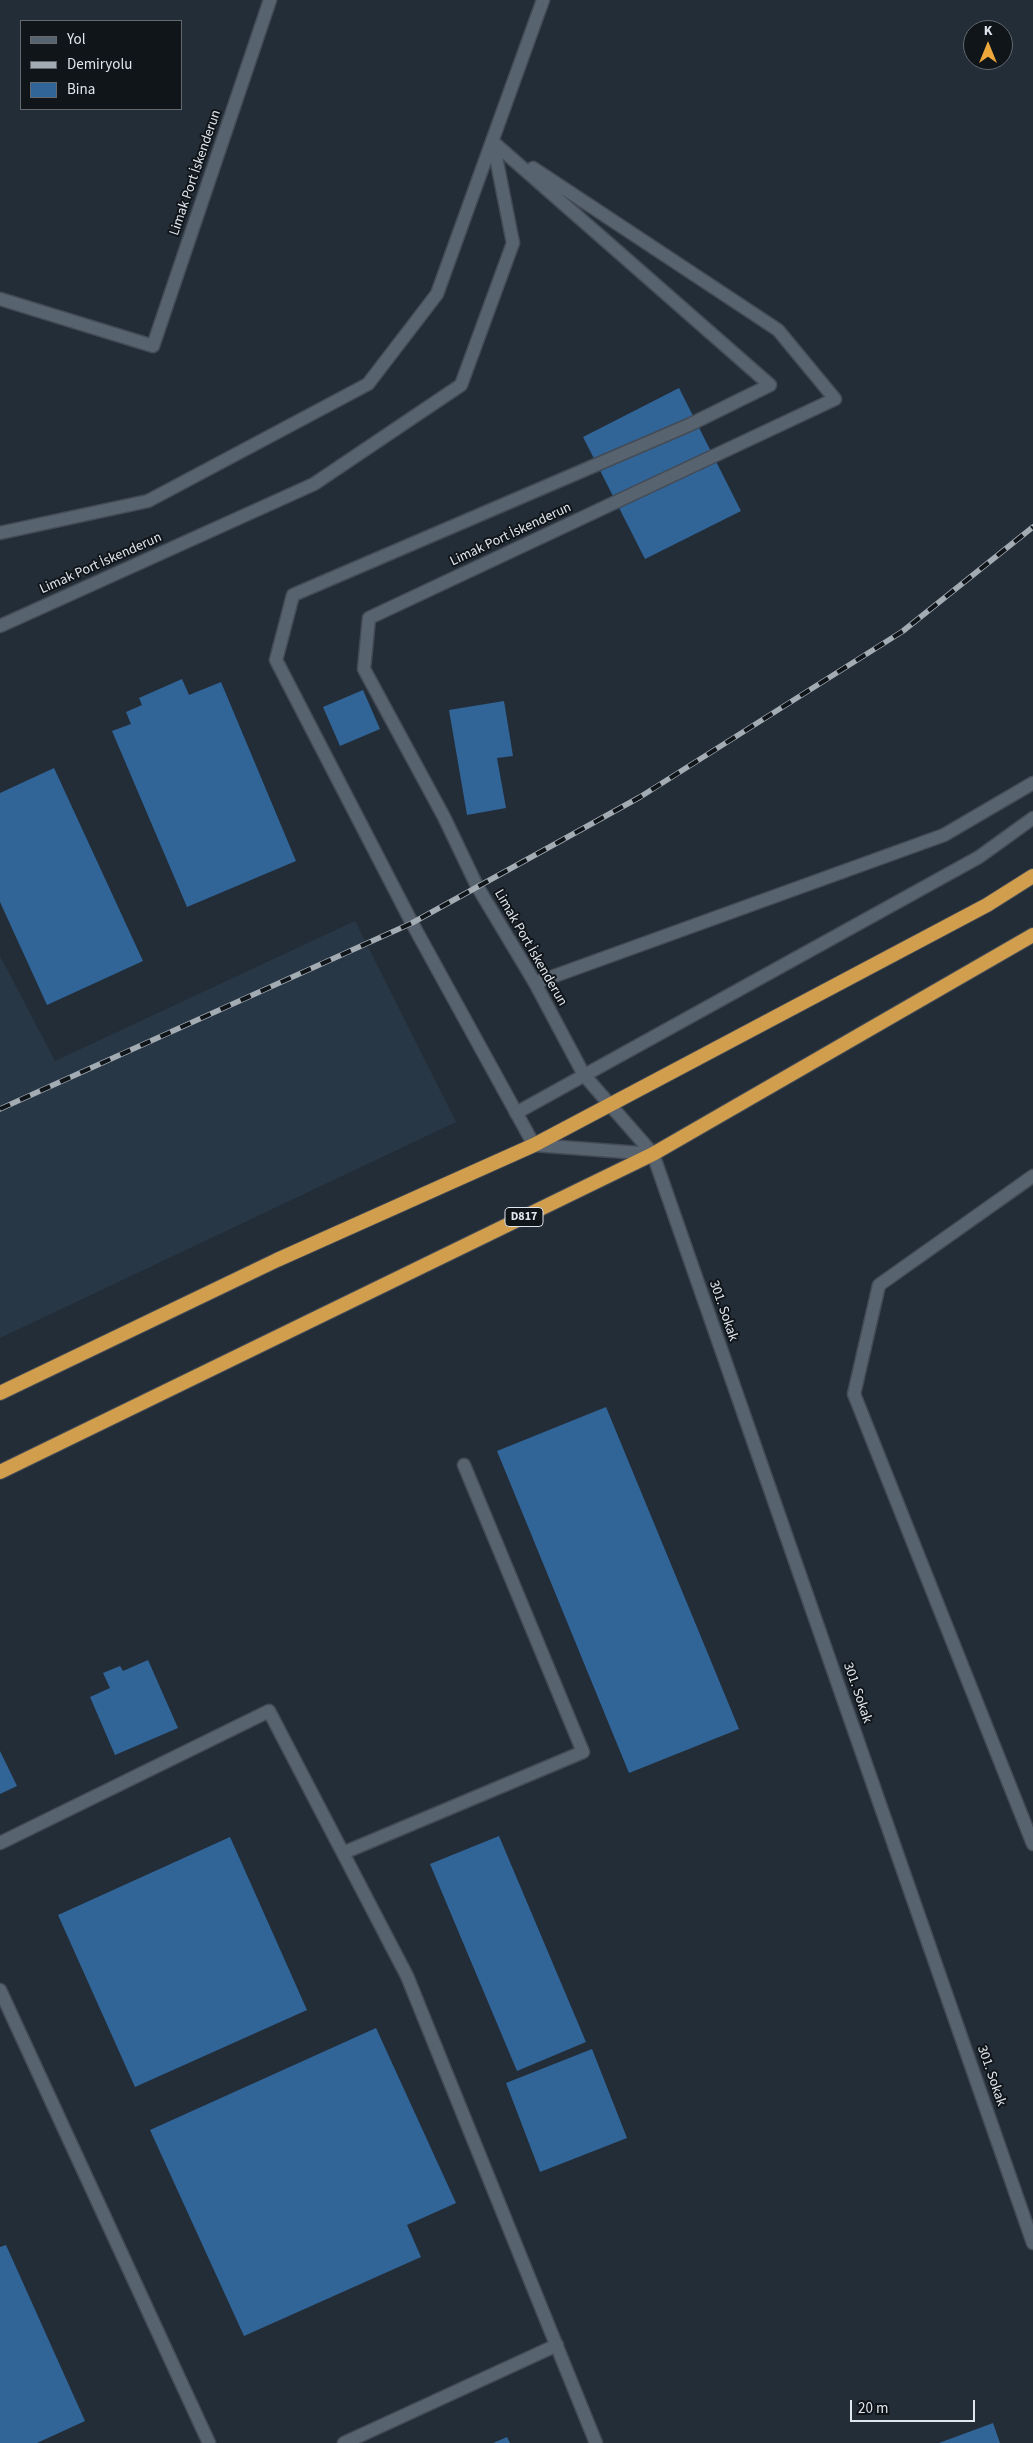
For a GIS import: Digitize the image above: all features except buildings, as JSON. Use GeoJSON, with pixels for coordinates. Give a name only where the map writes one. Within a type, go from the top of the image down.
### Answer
{"type":"FeatureCollection","features":[{"type":"Feature","properties":{"kind":"highway"},"geometry":{"type":"LineString","coordinates":[[0,1393],[277,1260],[534,1145],[979,910],[1033,876]]}},
{"type":"Feature","properties":{"kind":"highway","name":"D817"},"geometry":{"type":"LineString","coordinates":[[0,1472],[653,1154],[1033,935]]}},
{"type":"Feature","properties":{"kind":"street","name":"Limak Port İskenderun"},"geometry":{"type":"LineString","coordinates":[[0,299],[153,346],[270,0]]}},
{"type":"Feature","properties":{"kind":"street"},"geometry":{"type":"LineString","coordinates":[[0,533],[148,501],[368,384],[437,294],[543,0]]}},
{"type":"Feature","properties":{"kind":"street","name":"Limak Port İskenderun"},"geometry":{"type":"LineString","coordinates":[[0,626],[314,484],[460,385],[513,243],[493,142]]}},
{"type":"Feature","properties":{"kind":"street","name":"Limak Port İskenderun"},"geometry":{"type":"LineString","coordinates":[[493,142],[778,330],[835,399],[369,618],[364,669],[444,817],[477,886],[535,984],[584,1075],[609,1106],[653,1154]]}},
{"type":"Feature","properties":{"kind":"street"},"geometry":{"type":"LineString","coordinates":[[493,142],[770,385],[689,425],[293,596],[276,660],[412,923],[534,1145],[653,1154]]}},
{"type":"Feature","properties":{"kind":"street"},"geometry":{"type":"LineString","coordinates":[[535,984],[944,835],[1033,782]]}},
{"type":"Feature","properties":{"kind":"street"},"geometry":{"type":"LineString","coordinates":[[516,1112],[979,857],[1033,818]]}},
{"type":"Feature","properties":{"kind":"street","name":"301. Sokak"},"geometry":{"type":"LineString","coordinates":[[653,1154],[1033,2243]]}},
{"type":"Feature","properties":{"kind":"street"},"geometry":{"type":"LineString","coordinates":[[1033,1176],[879,1285],[854,1394],[1033,1844]]}},
{"type":"Feature","properties":{"kind":"street"},"geometry":{"type":"LineString","coordinates":[[343,1853],[583,1752],[464,1465]]}},
{"type":"Feature","properties":{"kind":"street"},"geometry":{"type":"LineString","coordinates":[[0,1844],[269,1711],[407,1976],[596,2443]]}},
{"type":"Feature","properties":{"kind":"street"},"geometry":{"type":"LineString","coordinates":[[0,1990],[209,2443]]}},
{"type":"Feature","properties":{"kind":"street"},"geometry":{"type":"LineString","coordinates":[[344,2443],[557,2346]]}},
{"type":"Feature","properties":{"kind":"shaded area"},"geometry":{"type":"Polygon","coordinates":[[[355,921],[456,1122],[0,1338],[0,956],[55,1061],[355,921]]]}},
{"type":"Feature","properties":{"kind":"railway"},"geometry":{"type":"LineString","coordinates":[[0,1109],[412,923],[640,797],[903,631],[1033,527]]}}]}
